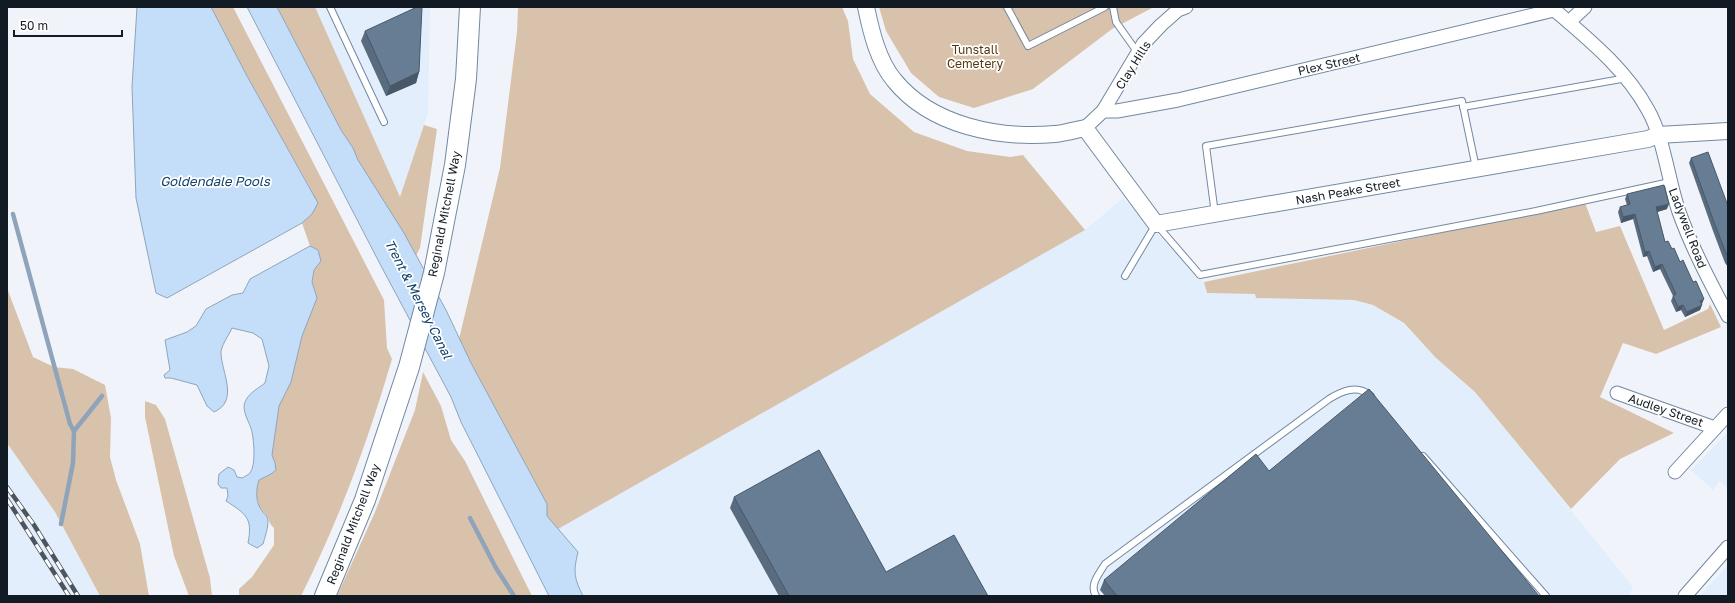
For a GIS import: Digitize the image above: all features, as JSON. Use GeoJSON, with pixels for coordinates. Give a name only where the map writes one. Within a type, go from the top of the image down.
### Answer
{"type":"FeatureCollection","features":[{"type":"Feature","properties":{"kind":"main road","name":"Reginald Mitchell Way"},"geometry":{"type":"LineString","coordinates":[[325,596],[365,500],[409,367],[434,273],[455,165],[466,79],[470,7]]}},
{"type":"Feature","properties":{"kind":"street"},"geometry":{"type":"LineString","coordinates":[[866,7],[869,23],[882,61],[894,80],[911,98],[934,113],[975,130],[1028,136],[1057,134],[1085,128],[1156,224]]}},
{"type":"Feature","properties":{"kind":"street","name":"Clay Hills"},"geometry":{"type":"LineString","coordinates":[[1085,128],[1103,112],[1143,44],[1178,10],[1186,7]]}},
{"type":"Feature","properties":{"kind":"street"},"geometry":{"type":"LineString","coordinates":[[1569,22],[1586,7]]}},
{"type":"Feature","properties":{"kind":"street","name":"Ladywell Road"},"geometry":{"type":"LineString","coordinates":[[1552,8],[1599,49],[1627,78],[1649,111],[1658,136],[1679,212],[1702,266],[1728,316]]}},
{"type":"Feature","properties":{"kind":"street","name":"Plex Street"},"geometry":{"type":"LineString","coordinates":[[1103,112],[1117,111],[1178,100],[1552,8]]}},
{"type":"Feature","properties":{"kind":"street","name":"Nash Peake Street"},"geometry":{"type":"LineString","coordinates":[[1156,224],[1648,139],[1658,136],[1728,131]]}},
{"type":"Feature","properties":{"kind":"street","name":"Audley Street"},"geometry":{"type":"LineString","coordinates":[[1617,393],[1715,428]]}},
{"type":"Feature","properties":{"kind":"street"},"geometry":{"type":"LineString","coordinates":[[1675,472],[1728,414]]}},
{"type":"Feature","properties":{"kind":"street"},"geometry":{"type":"LineString","coordinates":[[1685,596],[1728,547]]}},
{"type":"Feature","properties":{"kind":"lane"},"geometry":{"type":"LineString","coordinates":[[330,7],[384,122]]}},
{"type":"Feature","properties":{"kind":"lane"},"geometry":{"type":"LineString","coordinates":[[1008,7],[1028,46],[1105,7]]}},
{"type":"Feature","properties":{"kind":"lane"},"geometry":{"type":"LineString","coordinates":[[1113,7],[1116,22],[1138,54]]}},
{"type":"Feature","properties":{"kind":"lane"},"geometry":{"type":"LineString","coordinates":[[1463,107],[1627,78]]}},
{"type":"Feature","properties":{"kind":"lane"},"geometry":{"type":"LineString","coordinates":[[1215,214],[1206,146],[1462,101],[1476,169]]}},
{"type":"Feature","properties":{"kind":"lane"},"geometry":{"type":"LineString","coordinates":[[1125,276],[1156,224],[1200,275],[1536,210],[1670,182]]}},
{"type":"Feature","properties":{"kind":"lane"},"geometry":{"type":"LineString","coordinates":[[1096,596],[1094,592],[1094,584],[1105,564],[1329,399],[1344,390],[1356,389],[1369,394],[1374,400]]}},
{"type":"Feature","properties":{"kind":"lane"},"geometry":{"type":"LineString","coordinates":[[1416,448],[1546,596]]}},
{"type":"Feature","properties":{"kind":"shaded area"},"geometry":{"type":"Polygon","coordinates":[[[315,7],[430,7],[428,113],[400,198],[315,7]]]}},
{"type":"Feature","properties":{"kind":"shaded area"},"geometry":{"type":"Polygon","coordinates":[[[1123,198],[1204,282],[1207,293],[1255,294],[1256,298],[1354,300],[1373,305],[1403,323],[1435,357],[1475,392],[1633,587],[1629,596],[583,596],[578,585],[574,568],[578,552],[558,529],[1085,230],[1123,198]]]}},
{"type":"Feature","properties":{"kind":"shaded area"},"geometry":{"type":"Polygon","coordinates":[[[1728,432],[1728,489],[1719,481],[1713,490],[1691,470],[1728,432]]]}},
{"type":"Feature","properties":{"kind":"shaded area"},"geometry":{"type":"Polygon","coordinates":[[[7,443],[55,512],[100,596],[7,595],[7,443]]]}},
{"type":"Feature","properties":{"kind":"shaded area"},"geometry":{"type":"Polygon","coordinates":[[[1728,565],[1728,596],[1700,596],[1706,589],[1728,565]]]}},
{"type":"Feature","properties":{"kind":"green space"},"geometry":{"type":"Polygon","coordinates":[[[211,7],[233,7],[384,300],[387,348],[392,359],[352,480],[328,538],[301,596],[239,596],[239,589],[252,577],[274,545],[274,528],[258,503],[257,487],[259,480],[271,474],[275,463],[272,455],[279,406],[291,382],[302,336],[317,298],[312,282],[318,250],[310,246],[302,223],[312,214],[309,186],[247,76],[211,7]]]}},
{"type":"Feature","properties":{"kind":"green space"},"geometry":{"type":"Polygon","coordinates":[[[277,7],[315,7],[400,197],[424,125],[437,129],[420,248],[416,256],[341,130],[277,7]]]}},
{"type":"Feature","properties":{"kind":"green space"},"geometry":{"type":"Polygon","coordinates":[[[518,7],[842,7],[848,21],[853,59],[870,94],[914,132],[967,151],[1010,157],[1023,155],[1085,230],[558,529],[546,516],[547,504],[459,339],[500,168],[517,32],[518,7]]]}},
{"type":"Feature","properties":{"kind":"green space","name":"Tunstall Cemetery"},"geometry":{"type":"Polygon","coordinates":[[[879,7],[1154,7],[1112,29],[1033,89],[974,108],[939,97],[911,73],[886,31],[879,7]]]}},
{"type":"Feature","properties":{"kind":"green space"},"geometry":{"type":"Polygon","coordinates":[[[1585,203],[1596,232],[1620,226],[1664,330],[1708,309],[1710,304],[1721,327],[1656,354],[1623,343],[1600,397],[1674,433],[1620,459],[1571,509],[1475,392],[1435,357],[1404,323],[1373,305],[1354,300],[1256,298],[1255,294],[1207,293],[1204,282],[1585,203]]]}},
{"type":"Feature","properties":{"kind":"green space"},"geometry":{"type":"Polygon","coordinates":[[[7,288],[33,357],[54,367],[73,369],[105,385],[111,418],[110,457],[116,480],[140,544],[149,596],[100,596],[55,512],[7,443],[7,288]]]}},
{"type":"Feature","properties":{"kind":"green space"},"geometry":{"type":"Polygon","coordinates":[[[423,372],[441,406],[451,440],[465,461],[532,596],[337,596],[375,512],[415,410],[423,372]]]}},
{"type":"Feature","properties":{"kind":"green space"},"geometry":{"type":"Polygon","coordinates":[[[145,401],[156,405],[165,419],[210,578],[212,596],[189,596],[174,556],[145,417],[145,401]]]}},
{"type":"Feature","properties":{"kind":"water","name":"Goldendale Pools"},"geometry":{"type":"Polygon","coordinates":[[[137,7],[211,7],[247,76],[318,203],[312,214],[302,223],[167,298],[156,293],[136,198],[132,87],[137,7]]]}},
{"type":"Feature","properties":{"kind":"water","name":"Trent & Mersey Canal"},"geometry":{"type":"Polygon","coordinates":[[[247,7],[277,7],[341,130],[404,233],[446,310],[471,363],[547,504],[547,516],[578,552],[575,565],[575,575],[583,596],[549,596],[461,422],[451,397],[380,264],[247,7]]]}},
{"type":"Feature","properties":{"kind":"water"},"geometry":{"type":"Polygon","coordinates":[[[310,246],[318,250],[321,261],[314,270],[312,282],[317,298],[302,336],[291,382],[279,406],[272,455],[276,470],[259,480],[258,484],[258,504],[267,517],[268,522],[263,544],[257,548],[248,543],[249,522],[243,513],[226,501],[228,496],[227,488],[221,488],[218,484],[219,474],[228,467],[234,470],[237,477],[242,478],[249,474],[252,469],[254,453],[253,436],[246,416],[244,404],[255,390],[265,383],[269,366],[262,339],[253,333],[232,328],[221,351],[227,386],[226,401],[222,407],[214,412],[207,406],[197,385],[171,378],[165,378],[164,375],[170,370],[165,340],[187,332],[196,326],[206,309],[232,295],[243,293],[250,279],[310,246]]]}},
{"type":"Feature","properties":{"kind":"building"},"geometry":{"type":"Polygon","coordinates":[[[417,7],[422,7],[419,72],[390,86],[365,31],[417,7]]]}},
{"type":"Feature","properties":{"kind":"building"},"geometry":{"type":"Polygon","coordinates":[[[1708,152],[1728,206],[1728,258],[1691,158],[1708,152]]]}},
{"type":"Feature","properties":{"kind":"building"},"geometry":{"type":"Polygon","coordinates":[[[1664,185],[1669,204],[1656,207],[1665,242],[1668,241],[1672,249],[1674,248],[1680,262],[1683,260],[1693,282],[1696,281],[1704,299],[1700,301],[1702,305],[1687,312],[1683,305],[1678,307],[1673,296],[1676,294],[1662,264],[1655,267],[1649,251],[1645,252],[1635,214],[1623,217],[1620,207],[1630,204],[1627,194],[1664,185]]]}},
{"type":"Feature","properties":{"kind":"building"},"geometry":{"type":"Polygon","coordinates":[[[1369,389],[1539,596],[1117,596],[1104,580],[1256,454],[1269,471],[1369,389]]]}},
{"type":"Feature","properties":{"kind":"building"},"geometry":{"type":"Polygon","coordinates":[[[819,450],[886,572],[954,535],[988,596],[789,596],[734,497],[819,450]]]}},
{"type":"Feature","properties":{"kind":"waterway"},"geometry":{"type":"LineString","coordinates":[[13,214],[70,424],[74,431],[73,463],[61,524]]}},
{"type":"Feature","properties":{"kind":"waterway"},"geometry":{"type":"LineString","coordinates":[[74,431],[102,396]]}},
{"type":"Feature","properties":{"kind":"waterway"},"geometry":{"type":"LineString","coordinates":[[470,518],[496,568],[514,596]]}},
{"type":"Feature","properties":{"kind":"railway"},"geometry":{"type":"LineString","coordinates":[[7,487],[34,525],[78,596]]}},
{"type":"Feature","properties":{"kind":"railway"},"geometry":{"type":"LineString","coordinates":[[7,499],[69,596]]}}]}
